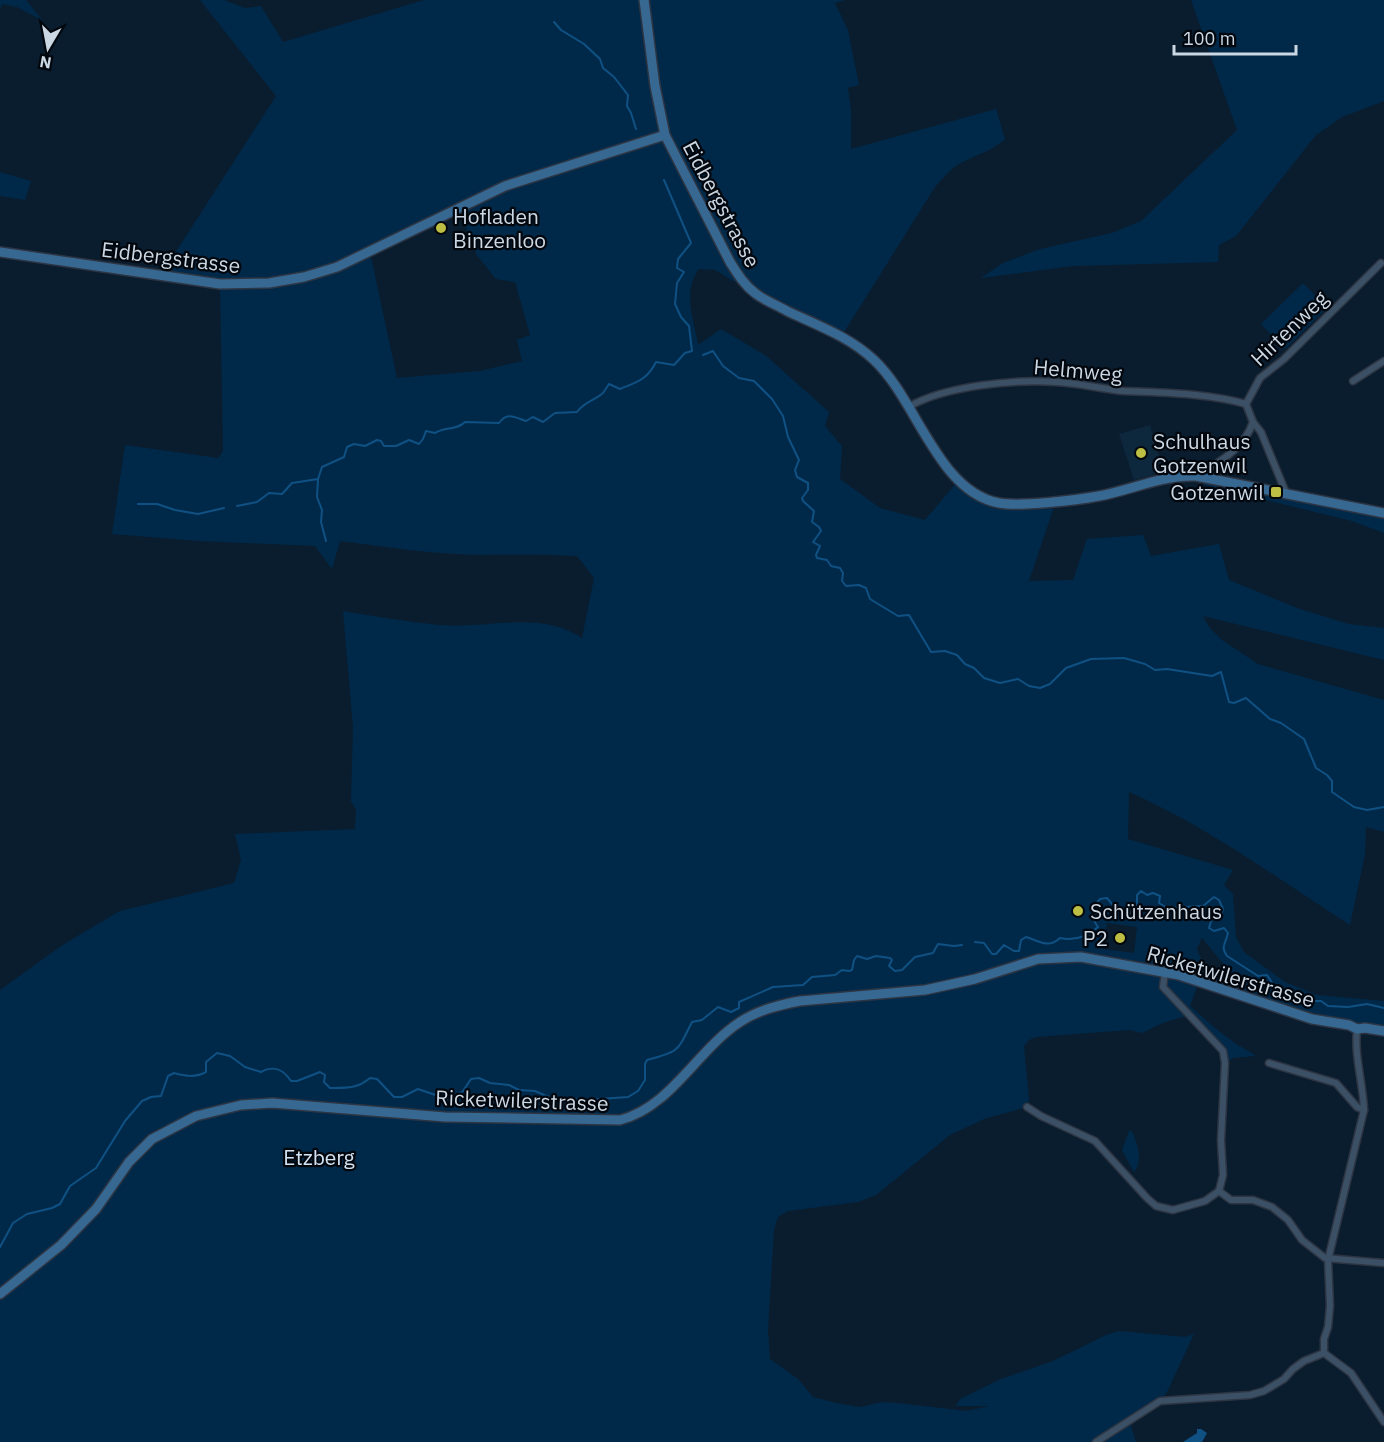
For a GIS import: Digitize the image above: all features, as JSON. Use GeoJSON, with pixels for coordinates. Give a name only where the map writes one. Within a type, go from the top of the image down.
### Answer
{"type":"FeatureCollection","features":[{"type":"Feature","properties":{"kind":"street"},"geometry":{"type":"LineString","coordinates":[[644,0],[655,86],[665,135]]}},
{"type":"Feature","properties":{"kind":"street","name":"Eidbergstrasse"},"geometry":{"type":"LineString","coordinates":[[0,252],[220,284],[281,281],[304,277],[337,267],[506,186],[665,135],[742,281],[762,298],[841,336],[874,360],[910,406],[946,466],[969,491],[997,503],[1017,504],[1098,496],[1179,475],[1196,476],[1384,513]]}},
{"type":"Feature","properties":{"kind":"street","name":"Hirtenweg"},"geometry":{"type":"LineString","coordinates":[[1246,404],[1260,378],[1284,359],[1381,263]]}},
{"type":"Feature","properties":{"kind":"street"},"geometry":{"type":"LineString","coordinates":[[1353,381],[1384,361]]}},
{"type":"Feature","properties":{"kind":"street","name":"Helmweg"},"geometry":{"type":"LineString","coordinates":[[910,406],[926,397],[945,391],[1018,382],[1056,382],[1113,390],[1224,398],[1246,404]]}},
{"type":"Feature","properties":{"kind":"street"},"geometry":{"type":"LineString","coordinates":[[1246,404],[1253,422],[1261,432],[1286,494]]}},
{"type":"Feature","properties":{"kind":"street"},"geometry":{"type":"LineString","coordinates":[[1196,476],[1230,455],[1250,433],[1253,422]]}},
{"type":"Feature","properties":{"kind":"street","name":"Ricketwilerstrasse"},"geometry":{"type":"LineString","coordinates":[[0,1294],[61,1245],[96,1209],[129,1162],[153,1139],[196,1116],[242,1105],[272,1103],[446,1117],[620,1120],[634,1116],[653,1105],[738,1022],[758,1012],[780,1005],[952,985],[1020,963],[1060,957],[1081,957],[1165,972],[1199,981],[1293,1014],[1349,1025],[1357,1029],[1384,1031]]}},
{"type":"Feature","properties":{"kind":"street"},"geometry":{"type":"LineString","coordinates":[[1027,1107],[1095,1141],[1156,1206],[1173,1210],[1204,1201],[1219,1191],[1224,1175],[1221,1140],[1225,1063],[1223,1051],[1163,987],[1165,972]]}},
{"type":"Feature","properties":{"kind":"street"},"geometry":{"type":"LineString","coordinates":[[1324,1353],[1330,1306],[1328,1260],[1364,1110],[1363,1089],[1356,1055],[1357,1029]]}},
{"type":"Feature","properties":{"kind":"street"},"geometry":{"type":"LineString","coordinates":[[1269,1063],[1336,1083],[1357,1107],[1364,1110]]}},
{"type":"Feature","properties":{"kind":"street"},"geometry":{"type":"LineString","coordinates":[[1219,1191],[1231,1200],[1253,1200],[1272,1207],[1288,1220],[1302,1240],[1328,1260],[1384,1263]]}},
{"type":"Feature","properties":{"kind":"street"},"geometry":{"type":"LineString","coordinates":[[1324,1353],[1351,1373],[1384,1422]]}},
{"type":"Feature","properties":{"kind":"street"},"geometry":{"type":"LineString","coordinates":[[1096,1442],[1160,1401],[1250,1395],[1264,1391],[1284,1379],[1304,1361],[1324,1353]]}},
{"type":"Feature","properties":{"kind":"shaded area","name":"Schulhaus Gotzenwil"},"geometry":{"type":"Polygon","coordinates":[[[1150,425],[1163,472],[1134,480],[1119,434],[1150,425]]]}},
{"type":"Feature","properties":{"kind":"shaded area"},"geometry":{"type":"Polygon","coordinates":[[[1197,1429],[1207,1433],[1202,1442],[1183,1442],[1197,1433],[1197,1429]]]}},
{"type":"Feature","properties":{"kind":"green space"},"geometry":{"type":"Polygon","coordinates":[[[0,0],[26,0],[42,20],[17,7],[2,4],[0,9],[0,0]]]}},
{"type":"Feature","properties":{"kind":"green space","name":"Etzberg"},"geometry":{"type":"Polygon","coordinates":[[[200,0],[224,0],[245,8],[261,6],[283,42],[424,0],[845,0],[835,3],[848,30],[859,85],[848,88],[851,110],[851,149],[996,109],[1005,139],[991,149],[955,167],[935,187],[841,337],[769,302],[742,281],[733,281],[715,270],[699,269],[691,287],[690,296],[698,345],[721,329],[765,355],[829,412],[825,426],[842,446],[840,479],[880,508],[925,520],[958,481],[985,499],[1056,501],[1029,581],[1073,580],[1087,539],[1143,535],[1151,556],[1219,544],[1229,580],[1297,608],[1348,624],[1384,628],[1384,660],[1203,616],[1209,627],[1222,640],[1258,664],[1384,700],[1384,832],[1366,827],[1365,854],[1350,925],[1214,837],[1129,792],[1128,839],[1233,870],[1224,885],[1233,894],[1236,937],[1244,952],[1285,982],[1317,995],[1384,1001],[1384,1031],[1312,1019],[1199,981],[1190,1006],[1221,1033],[1254,1056],[1233,1058],[1225,1063],[1223,1051],[1189,1015],[1163,1023],[1142,1033],[1130,1030],[1036,1037],[1024,1046],[1029,1099],[1027,1107],[984,1119],[950,1135],[876,1195],[858,1202],[788,1211],[778,1217],[774,1230],[768,1330],[770,1359],[798,1379],[813,1397],[860,1407],[882,1402],[967,1411],[989,1406],[956,1406],[960,1399],[1001,1379],[1053,1361],[1106,1335],[1119,1331],[1185,1337],[1194,1334],[1167,1392],[1160,1401],[1129,1420],[1136,1442],[0,1442],[0,990],[64,944],[120,911],[234,883],[241,860],[235,834],[355,829],[356,810],[351,801],[353,727],[343,611],[439,625],[530,622],[548,624],[565,629],[582,638],[594,578],[577,556],[462,554],[340,541],[332,569],[315,546],[199,541],[112,534],[125,445],[218,458],[223,451],[220,284],[161,275],[276,96],[200,0]],[[459,208],[370,252],[397,378],[480,371],[522,361],[517,340],[530,335],[515,282],[496,279],[476,254],[459,208]],[[1107,923],[1103,949],[1134,953],[1137,927],[1107,923]],[[1202,938],[1197,948],[1204,962],[1226,976],[1229,971],[1202,938]]]}},
{"type":"Feature","properties":{"kind":"green space"},"geometry":{"type":"Polygon","coordinates":[[[1191,0],[1384,0],[1384,101],[1342,117],[1316,135],[1236,236],[1219,245],[1218,262],[1073,266],[981,278],[1003,263],[1040,249],[1112,233],[1141,221],[1237,130],[1191,0]]]}},
{"type":"Feature","properties":{"kind":"green space"},"geometry":{"type":"Polygon","coordinates":[[[0,172],[31,181],[25,200],[0,196],[0,172]]]}},
{"type":"Feature","properties":{"kind":"green space"},"geometry":{"type":"Polygon","coordinates":[[[1303,283],[1327,308],[1285,349],[1261,324],[1303,283]]]}},
{"type":"Feature","properties":{"kind":"green space"},"geometry":{"type":"Polygon","coordinates":[[[1202,477],[1384,513],[1384,533],[1352,521],[1204,485],[1202,477]]]}},
{"type":"Feature","properties":{"kind":"green space"},"geometry":{"type":"Polygon","coordinates":[[[1129,1131],[1132,1131],[1139,1152],[1139,1162],[1134,1172],[1122,1150],[1129,1131]]]}},
{"type":"Feature","properties":{"kind":"waterway"},"geometry":{"type":"LineString","coordinates":[[554,22],[561,30],[584,44],[600,59],[603,68],[614,77],[628,95],[627,106],[636,129]]}},
{"type":"Feature","properties":{"kind":"waterway"},"geometry":{"type":"LineString","coordinates":[[237,506],[257,502],[269,493],[282,494],[292,483],[318,479],[322,467],[344,457],[347,447],[354,444],[365,446],[377,440],[381,441],[384,446],[396,446],[409,440],[419,444],[426,431],[435,433],[458,427],[465,422],[499,423],[508,416],[526,421],[533,417],[543,422],[555,413],[577,412],[603,393],[609,384],[620,389],[636,382],[645,377],[656,362],[674,365],[685,353],[692,351],[689,326],[681,317],[675,304],[677,283],[684,272],[677,268],[678,259],[691,243],[664,180]]}},
{"type":"Feature","properties":{"kind":"waterway"},"geometry":{"type":"LineString","coordinates":[[703,355],[713,351],[723,366],[739,378],[754,381],[772,399],[783,416],[788,437],[799,460],[795,470],[797,477],[808,483],[808,490],[802,498],[814,511],[812,522],[821,531],[813,542],[820,546],[817,558],[827,560],[831,566],[840,568],[843,573],[842,581],[846,586],[859,585],[866,588],[870,599],[898,616],[909,615],[931,652],[945,651],[957,655],[984,678],[1000,683],[1018,679],[1029,686],[1040,688],[1050,684],[1066,668],[1091,659],[1124,658],[1145,664],[1155,670],[1167,669],[1212,676],[1221,672],[1229,702],[1234,703],[1246,698],[1270,719],[1281,723],[1304,739],[1316,768],[1332,781],[1332,792],[1354,807],[1367,810],[1384,807]]}},
{"type":"Feature","properties":{"kind":"waterway"},"geometry":{"type":"LineString","coordinates":[[318,479],[317,497],[322,510],[321,522],[326,541]]}},
{"type":"Feature","properties":{"kind":"waterway"},"geometry":{"type":"LineString","coordinates":[[138,504],[157,504],[198,514],[224,508]]}},
{"type":"Feature","properties":{"kind":"waterway"},"geometry":{"type":"LineString","coordinates":[[975,942],[984,943],[992,954],[996,954],[1004,945],[1014,951],[1019,951],[1021,940],[1026,937],[1048,944],[1060,938],[1080,937],[1098,927],[1093,913],[1100,899],[1107,898],[1112,904],[1131,913],[1137,910],[1137,895],[1141,891],[1147,895],[1153,893],[1160,896],[1159,903],[1167,908],[1203,906],[1214,897],[1219,900],[1223,909],[1221,915],[1212,918],[1209,928],[1214,931],[1224,928],[1228,933],[1224,947],[1227,956],[1258,976],[1267,975],[1274,986],[1295,997],[1321,1001],[1328,1006],[1348,1007],[1367,1004],[1384,1008]]}},
{"type":"Feature","properties":{"kind":"waterway"},"geometry":{"type":"LineString","coordinates":[[0,1247],[13,1223],[27,1214],[60,1204],[70,1186],[96,1168],[125,1121],[142,1101],[161,1096],[168,1076],[174,1073],[186,1076],[202,1074],[206,1072],[206,1062],[217,1053],[230,1056],[245,1067],[261,1072],[278,1069],[291,1081],[320,1072],[325,1075],[324,1082],[330,1088],[351,1087],[370,1078],[377,1079],[394,1097],[402,1097],[418,1089],[450,1100],[463,1091],[471,1079],[479,1078],[490,1083],[509,1085],[519,1090],[535,1091],[549,1097],[586,1100],[628,1097],[638,1091],[645,1080],[647,1060],[672,1052],[680,1044],[692,1022],[702,1020],[718,1007],[731,1012],[739,1008],[739,1002],[773,987],[803,985],[812,977],[835,975],[842,970],[852,970],[857,956],[867,959],[876,956],[890,958],[892,960],[889,966],[895,971],[902,970],[915,957],[933,953],[938,944],[962,945]]}},
{"type":"Feature","properties":{"kind":"place","name":"Hofladen Binzenloo"},"geometry":{"type":"Point","coordinates":[441,228]}},
{"type":"Feature","properties":{"kind":"place","name":"Schulhaus Gotzenwil"},"geometry":{"type":"Point","coordinates":[1141,453]}},
{"type":"Feature","properties":{"kind":"place","name":"Gotzenwil"},"geometry":{"type":"Point","coordinates":[1276,492]}},
{"type":"Feature","properties":{"kind":"place","name":"Schützenhaus"},"geometry":{"type":"Point","coordinates":[1078,911]}},
{"type":"Feature","properties":{"kind":"place","name":"P2"},"geometry":{"type":"Point","coordinates":[1120,938]}}]}
